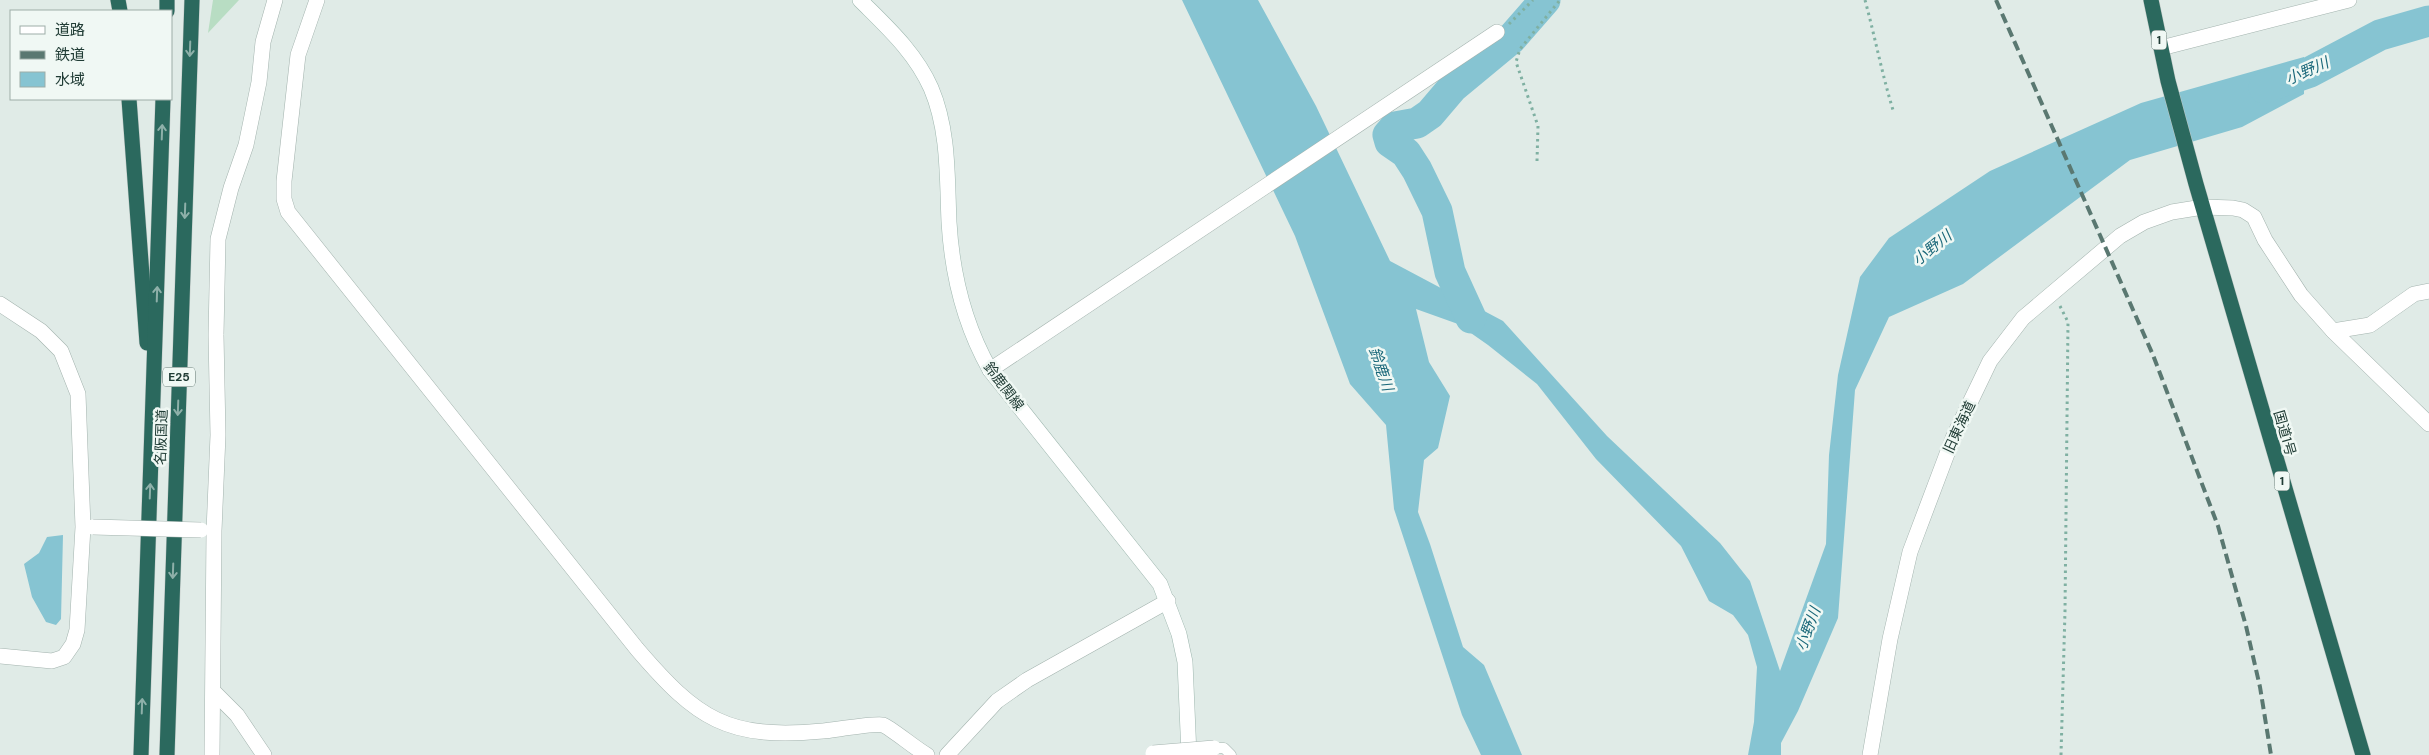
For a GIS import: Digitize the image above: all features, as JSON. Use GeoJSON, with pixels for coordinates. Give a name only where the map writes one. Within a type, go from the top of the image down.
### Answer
{"type":"FeatureCollection","features":[{"type":"Feature","properties":{"kind":"highway","name":"名阪国道"},"geometry":{"type":"LineString","coordinates":[[167,755],[192,0]]}},
{"type":"Feature","properties":{"kind":"highway","name":"1"},"geometry":{"type":"LineString","coordinates":[[2151,0],[2168,81],[2203,207]]}},
{"type":"Feature","properties":{"kind":"highway"},"geometry":{"type":"LineString","coordinates":[[129,100],[134,142],[152,424]]}},
{"type":"Feature","properties":{"kind":"highway","name":"名阪国道"},"geometry":{"type":"LineString","coordinates":[[140,755],[163,100]]}},
{"type":"Feature","properties":{"kind":"highway","name":"国道1号"},"geometry":{"type":"LineString","coordinates":[[2203,207],[2363,755]]}},
{"type":"Feature","properties":{"kind":"street"},"geometry":{"type":"LineString","coordinates":[[212,755],[214,692],[207,530],[218,435],[216,336],[218,239],[231,188],[246,145],[259,82],[263,42],[276,0]]}},
{"type":"Feature","properties":{"kind":"street"},"geometry":{"type":"LineString","coordinates":[[317,0],[298,55],[284,181],[284,199],[288,212],[637,648],[667,684],[686,702],[719,722],[750,730],[789,734],[882,725],[927,755]]}},
{"type":"Feature","properties":{"kind":"street","name":"鈴鹿関線"},"geometry":{"type":"LineString","coordinates":[[860,0],[904,43],[931,88],[939,111],[944,140],[949,223],[955,276],[968,325],[990,370],[1143,560],[1160,584],[1168,601],[1185,662],[1189,755]]}},
{"type":"Feature","properties":{"kind":"street"},"geometry":{"type":"LineString","coordinates":[[2160,48],[2349,0]]}},
{"type":"Feature","properties":{"kind":"street"},"geometry":{"type":"LineString","coordinates":[[990,370],[1497,32]]}},
{"type":"Feature","properties":{"kind":"street","name":"旧東海道"},"geometry":{"type":"LineString","coordinates":[[1870,755],[1890,639],[1910,552],[1953,438],[1990,361],[2023,318],[2120,236],[2144,222],[2172,212],[2203,207],[2243,210],[2254,217],[2265,240],[2301,295],[2333,331],[2429,424]]}},
{"type":"Feature","properties":{"kind":"street"},"geometry":{"type":"LineString","coordinates":[[2333,331],[2370,325],[2414,294],[2429,291]]}},
{"type":"Feature","properties":{"kind":"street"},"geometry":{"type":"LineString","coordinates":[[0,304],[41,331],[61,351],[70,369],[78,394],[88,527],[77,630],[73,644],[64,657],[52,661],[0,656]]}},
{"type":"Feature","properties":{"kind":"street"},"geometry":{"type":"LineString","coordinates":[[88,527],[207,530]]}},
{"type":"Feature","properties":{"kind":"street"},"geometry":{"type":"LineString","coordinates":[[947,755],[997,702],[1027,680],[1168,601]]}},
{"type":"Feature","properties":{"kind":"street"},"geometry":{"type":"LineString","coordinates":[[214,692],[237,715],[264,755]]}},
{"type":"Feature","properties":{"kind":"street"},"geometry":{"type":"LineString","coordinates":[[1151,754],[1214,748]]}},
{"type":"Feature","properties":{"kind":"lane"},"geometry":{"type":"LineString","coordinates":[[1214,748],[1224,748],[1232,755]]}},
{"type":"Feature","properties":{"kind":"path"},"geometry":{"type":"LineString","coordinates":[[1497,32],[1507,26],[1533,0]]}},
{"type":"Feature","properties":{"kind":"path"},"geometry":{"type":"LineString","coordinates":[[1537,161],[1538,126],[1516,62],[1520,49],[1560,0]]}},
{"type":"Feature","properties":{"kind":"path"},"geometry":{"type":"LineString","coordinates":[[1865,0],[1879,51],[1878,61],[1893,110]]}},
{"type":"Feature","properties":{"kind":"path"},"geometry":{"type":"LineString","coordinates":[[2051,293],[2068,322],[2065,611],[2061,755]]}},
{"type":"Feature","properties":{"kind":"green space"},"geometry":{"type":"Polygon","coordinates":[[[213,0],[239,0],[208,33],[213,0]]]}},
{"type":"Feature","properties":{"kind":"water","name":"鈴鹿川"},"geometry":{"type":"Polygon","coordinates":[[[1182,0],[1258,0],[1316,106],[1390,261],[1503,321],[1607,436],[1720,543],[1750,581],[1780,671],[1826,544],[1829,455],[1838,375],[1860,277],[1889,238],[1990,171],[2141,103],[2304,57],[2304,94],[2242,127],[2130,160],[1963,284],[1889,317],[1855,390],[1838,618],[1798,711],[1781,743],[1781,755],[1748,755],[1754,722],[1757,667],[1748,635],[1733,615],[1709,601],[1681,546],[1596,459],[1537,384],[1458,324],[1416,309],[1429,362],[1450,396],[1438,448],[1424,460],[1418,512],[1463,647],[1484,665],[1522,755],[1481,755],[1462,715],[1394,509],[1386,425],[1350,384],[1295,236],[1182,0]]]}},
{"type":"Feature","properties":{"kind":"water"},"geometry":{"type":"Polygon","coordinates":[[[63,535],[61,619],[56,625],[46,622],[32,597],[24,564],[39,553],[47,537],[63,535]]]}},
{"type":"Feature","properties":{"kind":"waterway"},"geometry":{"type":"LineString","coordinates":[[1471,318],[1450,272],[1437,211],[1417,170],[1406,153],[1390,142],[1388,135],[1395,127],[1417,123],[1430,114],[1453,87],[1511,39],[1545,0]]}},
{"type":"Feature","properties":{"kind":"waterway","name":"小野川"},"geometry":{"type":"LineString","coordinates":[[2264,88],[2310,72],[2380,35],[2429,21]]}},
{"type":"Feature","properties":{"kind":"railway"},"geometry":{"type":"LineString","coordinates":[[1996,0],[2153,355],[2218,526],[2246,626],[2260,687],[2271,755]]}}]}
